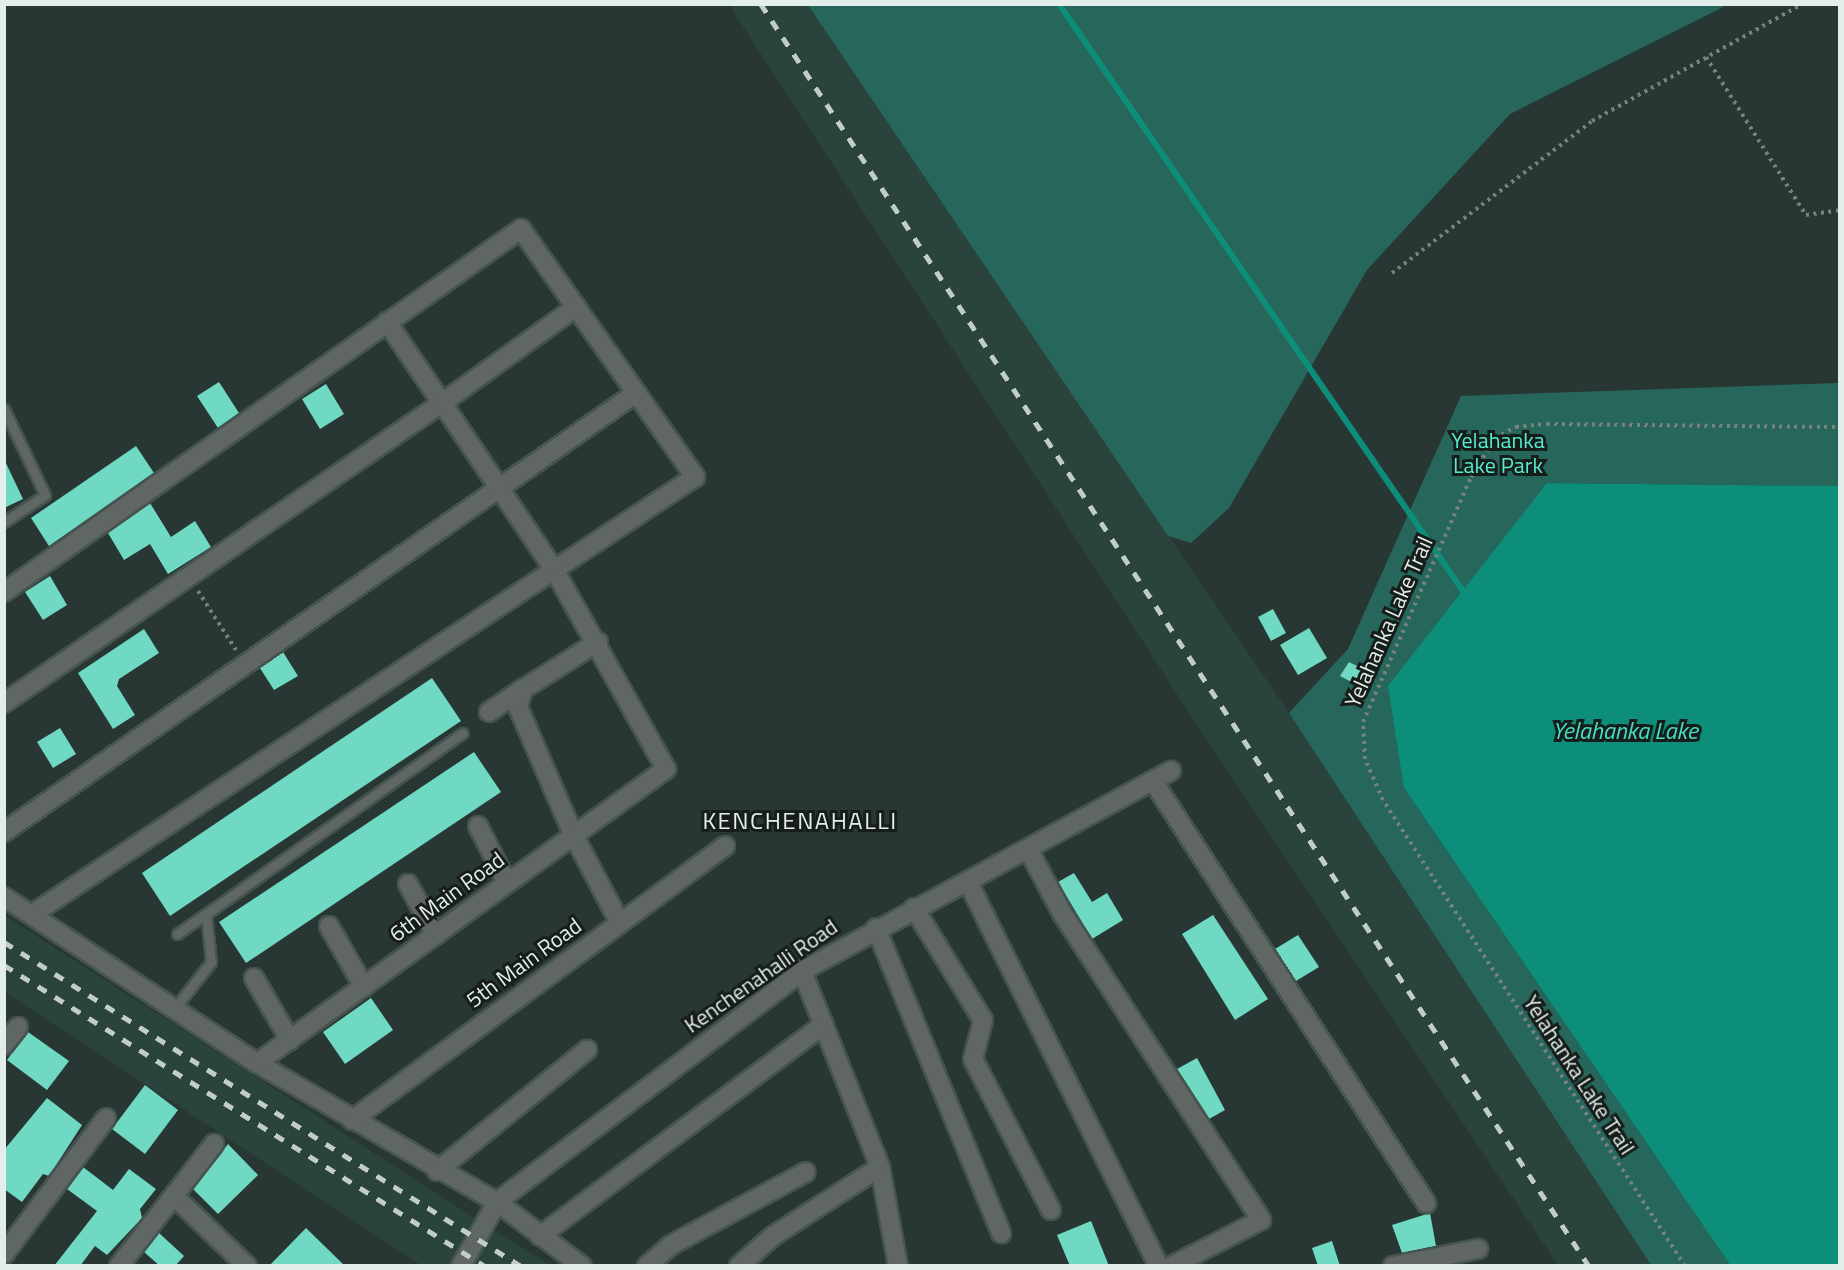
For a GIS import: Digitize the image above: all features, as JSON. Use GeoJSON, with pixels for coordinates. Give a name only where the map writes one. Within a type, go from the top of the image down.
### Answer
{"type":"FeatureCollection","features":[{"type":"Feature","properties":{"kind":"street"},"geometry":{"type":"LineString","coordinates":[[4,592],[521,229],[695,477],[553,568],[31,915]]}},
{"type":"Feature","properties":{"kind":"street"},"geometry":{"type":"LineString","coordinates":[[4,703],[442,403],[576,307]]}},
{"type":"Feature","properties":{"kind":"street"},"geometry":{"type":"LineString","coordinates":[[387,322],[553,568],[598,642],[489,712]]}},
{"type":"Feature","properties":{"kind":"street"},"geometry":{"type":"LineString","coordinates":[[4,832],[498,485],[636,393]]}},
{"type":"Feature","properties":{"kind":"street","name":"6th Main Road"},"geometry":{"type":"LineString","coordinates":[[256,1063],[666,769],[598,642]]}},
{"type":"Feature","properties":{"kind":"street"},"geometry":{"type":"LineString","coordinates":[[523,689],[518,706],[573,834],[620,922]]}},
{"type":"Feature","properties":{"kind":"street","name":"Kenchenahalli Road"},"geometry":{"type":"LineString","coordinates":[[461,1266],[497,1202],[802,971],[876,928],[968,882],[1171,771]]}},
{"type":"Feature","properties":{"kind":"street"},"geometry":{"type":"LineString","coordinates":[[1153,781],[1426,1203]]}},
{"type":"Feature","properties":{"kind":"street"},"geometry":{"type":"LineString","coordinates":[[478,826],[507,883]]}},
{"type":"Feature","properties":{"kind":"street","name":"5th Main Road"},"geometry":{"type":"LineString","coordinates":[[352,1119],[725,846]]}},
{"type":"Feature","properties":{"kind":"street"},"geometry":{"type":"LineString","coordinates":[[1028,849],[1062,913],[1261,1220],[1172,1266]]}},
{"type":"Feature","properties":{"kind":"street"},"geometry":{"type":"LineString","coordinates":[[968,882],[1159,1266]]}},
{"type":"Feature","properties":{"kind":"street"},"geometry":{"type":"LineString","coordinates":[[408,884],[436,935]]}},
{"type":"Feature","properties":{"kind":"street"},"geometry":{"type":"LineString","coordinates":[[4,897],[256,1063],[437,1171],[497,1202],[582,1266]]}},
{"type":"Feature","properties":{"kind":"street"},"geometry":{"type":"LineString","coordinates":[[914,908],[983,1020],[973,1059],[1051,1210]]}},
{"type":"Feature","properties":{"kind":"street"},"geometry":{"type":"LineString","coordinates":[[329,926],[364,987]]}},
{"type":"Feature","properties":{"kind":"street"},"geometry":{"type":"LineString","coordinates":[[876,928],[1001,1233]]}},
{"type":"Feature","properties":{"kind":"street"},"geometry":{"type":"LineString","coordinates":[[802,971],[880,1167],[898,1266]]}},
{"type":"Feature","properties":{"kind":"street"},"geometry":{"type":"LineString","coordinates":[[255,978],[290,1040]]}},
{"type":"Feature","properties":{"kind":"street"},"geometry":{"type":"LineString","coordinates":[[540,1236],[824,1024]]}},
{"type":"Feature","properties":{"kind":"street"},"geometry":{"type":"LineString","coordinates":[[4,1045],[18,1027]]}},
{"type":"Feature","properties":{"kind":"street"},"geometry":{"type":"LineString","coordinates":[[437,1171],[587,1050]]}},
{"type":"Feature","properties":{"kind":"street"},"geometry":{"type":"LineString","coordinates":[[16,1266],[4,1257],[106,1118]]}},
{"type":"Feature","properties":{"kind":"street"},"geometry":{"type":"LineString","coordinates":[[119,1266],[214,1144]]}},
{"type":"Feature","properties":{"kind":"street"},"geometry":{"type":"LineString","coordinates":[[739,1266],[773,1236],[880,1167]]}},
{"type":"Feature","properties":{"kind":"street"},"geometry":{"type":"LineString","coordinates":[[647,1266],[671,1245],[806,1172]]}},
{"type":"Feature","properties":{"kind":"street"},"geometry":{"type":"LineString","coordinates":[[175,1197],[247,1266]]}},
{"type":"Feature","properties":{"kind":"street"},"geometry":{"type":"LineString","coordinates":[[1393,1266],[1478,1249]]}},
{"type":"Feature","properties":{"kind":"lane"},"geometry":{"type":"LineString","coordinates":[[4,409],[45,495],[4,522]]}},
{"type":"Feature","properties":{"kind":"lane"},"geometry":{"type":"LineString","coordinates":[[177,934],[463,733]]}},
{"type":"Feature","properties":{"kind":"lane"},"geometry":{"type":"LineString","coordinates":[[174,1009],[211,962],[206,914]]}},
{"type":"Feature","properties":{"kind":"path"},"geometry":{"type":"LineString","coordinates":[[1392,273],[1592,121],[1802,4]]}},
{"type":"Feature","properties":{"kind":"path"},"geometry":{"type":"LineString","coordinates":[[1706,57],[1806,215],[1839,210]]}},
{"type":"Feature","properties":{"kind":"path","name":"Yelahanka Lake Trail"},"geometry":{"type":"LineString","coordinates":[[1684,1266],[1480,955],[1383,800],[1365,759],[1363,722],[1471,477],[1495,438],[1516,428],[1839,427]]}},
{"type":"Feature","properties":{"kind":"path"},"geometry":{"type":"LineString","coordinates":[[189,578],[245,664]]}},
{"type":"Feature","properties":{"kind":"shaded area"},"geometry":{"type":"Polygon","coordinates":[[[729,5],[808,5],[1289,713],[1651,1265],[1558,1265],[1212,748],[729,5]]]}},
{"type":"Feature","properties":{"kind":"shaded area"},"geometry":{"type":"Polygon","coordinates":[[[4,915],[551,1265],[421,1265],[5,992],[4,915]]]}},
{"type":"Feature","properties":{"kind":"green space"},"geometry":{"type":"Polygon","coordinates":[[[808,5],[1727,5],[1510,114],[1367,270],[1229,508],[1191,543],[1168,536],[808,5]]]}},
{"type":"Feature","properties":{"kind":"green space","name":"Yelahanka Lake Park"},"geometry":{"type":"Polygon","coordinates":[[[1839,383],[1839,486],[1547,483],[1404,788],[1730,1265],[1651,1265],[1289,713],[1348,649],[1461,396],[1839,383]]]}},
{"type":"Feature","properties":{"kind":"water","name":"Yelahanka Lake"},"geometry":{"type":"Polygon","coordinates":[[[1547,483],[1839,486],[1839,1265],[1730,1265],[1404,788],[1388,686],[1547,483]]]}},
{"type":"Feature","properties":{"kind":"building"},"geometry":{"type":"Polygon","coordinates":[[[219,382],[239,413],[218,428],[197,396],[219,382]]]}},
{"type":"Feature","properties":{"kind":"building"},"geometry":{"type":"Polygon","coordinates":[[[326,384],[344,414],[320,429],[302,399],[326,384]]]}},
{"type":"Feature","properties":{"kind":"building"},"geometry":{"type":"Polygon","coordinates":[[[136,446],[154,473],[49,546],[31,518],[136,446]]]}},
{"type":"Feature","properties":{"kind":"building"},"geometry":{"type":"Polygon","coordinates":[[[4,459],[23,499],[4,508],[4,459]]]}},
{"type":"Feature","properties":{"kind":"building"},"geometry":{"type":"Polygon","coordinates":[[[150,503],[171,537],[195,521],[211,547],[168,574],[150,544],[124,560],[108,533],[150,503]]]}},
{"type":"Feature","properties":{"kind":"building"},"geometry":{"type":"Polygon","coordinates":[[[50,576],[67,605],[43,620],[25,592],[50,576]]]}},
{"type":"Feature","properties":{"kind":"building"},"geometry":{"type":"Polygon","coordinates":[[[1273,609],[1286,633],[1271,641],[1258,617],[1273,609]]]}},
{"type":"Feature","properties":{"kind":"building"},"geometry":{"type":"Polygon","coordinates":[[[1309,628],[1327,658],[1298,675],[1280,645],[1309,628]]]}},
{"type":"Feature","properties":{"kind":"building"},"geometry":{"type":"Polygon","coordinates":[[[144,629],[159,653],[119,679],[117,686],[135,715],[113,729],[78,673],[144,629]]]}},
{"type":"Feature","properties":{"kind":"building"},"geometry":{"type":"Polygon","coordinates":[[[283,652],[298,676],[274,690],[260,668],[283,652]]]}},
{"type":"Feature","properties":{"kind":"building"},"geometry":{"type":"Polygon","coordinates":[[[1349,662],[1365,670],[1357,685],[1340,676],[1349,662]]]}},
{"type":"Feature","properties":{"kind":"building"},"geometry":{"type":"Polygon","coordinates":[[[432,678],[461,721],[170,916],[142,873],[432,678]]]}},
{"type":"Feature","properties":{"kind":"building"},"geometry":{"type":"Polygon","coordinates":[[[60,728],[76,754],[53,768],[37,742],[60,728]]]}},
{"type":"Feature","properties":{"kind":"building"},"geometry":{"type":"Polygon","coordinates":[[[474,752],[501,792],[246,963],[219,922],[474,752]]]}},
{"type":"Feature","properties":{"kind":"building"},"geometry":{"type":"Polygon","coordinates":[[[1074,873],[1092,902],[1107,893],[1123,920],[1092,939],[1058,882],[1074,873]]]}},
{"type":"Feature","properties":{"kind":"building"},"geometry":{"type":"Polygon","coordinates":[[[1213,915],[1268,999],[1235,1020],[1182,934],[1213,915]]]}},
{"type":"Feature","properties":{"kind":"building"},"geometry":{"type":"Polygon","coordinates":[[[1298,935],[1319,967],[1296,981],[1275,949],[1298,935]]]}},
{"type":"Feature","properties":{"kind":"building"},"geometry":{"type":"Polygon","coordinates":[[[371,998],[393,1030],[345,1064],[323,1032],[371,998]]]}},
{"type":"Feature","properties":{"kind":"building"},"geometry":{"type":"Polygon","coordinates":[[[28,1032],[69,1061],[47,1090],[7,1060],[28,1032]]]}},
{"type":"Feature","properties":{"kind":"building"},"geometry":{"type":"Polygon","coordinates":[[[1197,1058],[1225,1110],[1209,1119],[1177,1069],[1197,1058]]]}},
{"type":"Feature","properties":{"kind":"building"},"geometry":{"type":"Polygon","coordinates":[[[145,1085],[178,1110],[145,1154],[112,1129],[145,1085]]]}},
{"type":"Feature","properties":{"kind":"building"},"geometry":{"type":"Polygon","coordinates":[[[47,1098],[82,1125],[49,1176],[43,1174],[22,1202],[4,1189],[4,1150],[47,1098]]]}},
{"type":"Feature","properties":{"kind":"building"},"geometry":{"type":"Polygon","coordinates":[[[228,1144],[258,1175],[218,1214],[193,1189],[228,1144]]]}},
{"type":"Feature","properties":{"kind":"building"},"geometry":{"type":"Polygon","coordinates":[[[83,1167],[113,1190],[129,1169],[156,1189],[140,1209],[142,1218],[107,1255],[95,1246],[80,1266],[54,1266],[97,1211],[67,1189],[83,1167]]]}},
{"type":"Feature","properties":{"kind":"building"},"geometry":{"type":"Polygon","coordinates":[[[1430,1213],[1436,1246],[1402,1253],[1392,1225],[1430,1213]]]}},
{"type":"Feature","properties":{"kind":"building"},"geometry":{"type":"Polygon","coordinates":[[[1091,1221],[1109,1266],[1070,1266],[1057,1235],[1091,1221]]]}},
{"type":"Feature","properties":{"kind":"building"},"geometry":{"type":"Polygon","coordinates":[[[306,1228],[345,1266],[269,1266],[306,1228]]]}},
{"type":"Feature","properties":{"kind":"building"},"geometry":{"type":"Polygon","coordinates":[[[159,1233],[184,1256],[175,1266],[160,1266],[144,1252],[159,1233]]]}},
{"type":"Feature","properties":{"kind":"building"},"geometry":{"type":"Polygon","coordinates":[[[1332,1241],[1340,1266],[1318,1266],[1312,1248],[1332,1241]]]}},
{"type":"Feature","properties":{"kind":"waterway"},"geometry":{"type":"LineString","coordinates":[[1059,4],[1467,597]]}},
{"type":"Feature","properties":{"kind":"railway"},"geometry":{"type":"LineString","coordinates":[[761,4],[1589,1266]]}},
{"type":"Feature","properties":{"kind":"railway"},"geometry":{"type":"LineString","coordinates":[[4,942],[521,1266]]}},
{"type":"Feature","properties":{"kind":"railway"},"geometry":{"type":"LineString","coordinates":[[4,965],[485,1266]]}},
{"type":"Feature","properties":{"kind":"district","name":"KENCHENAHALLI"},"geometry":{"type":"Point","coordinates":[800,821]}}]}
